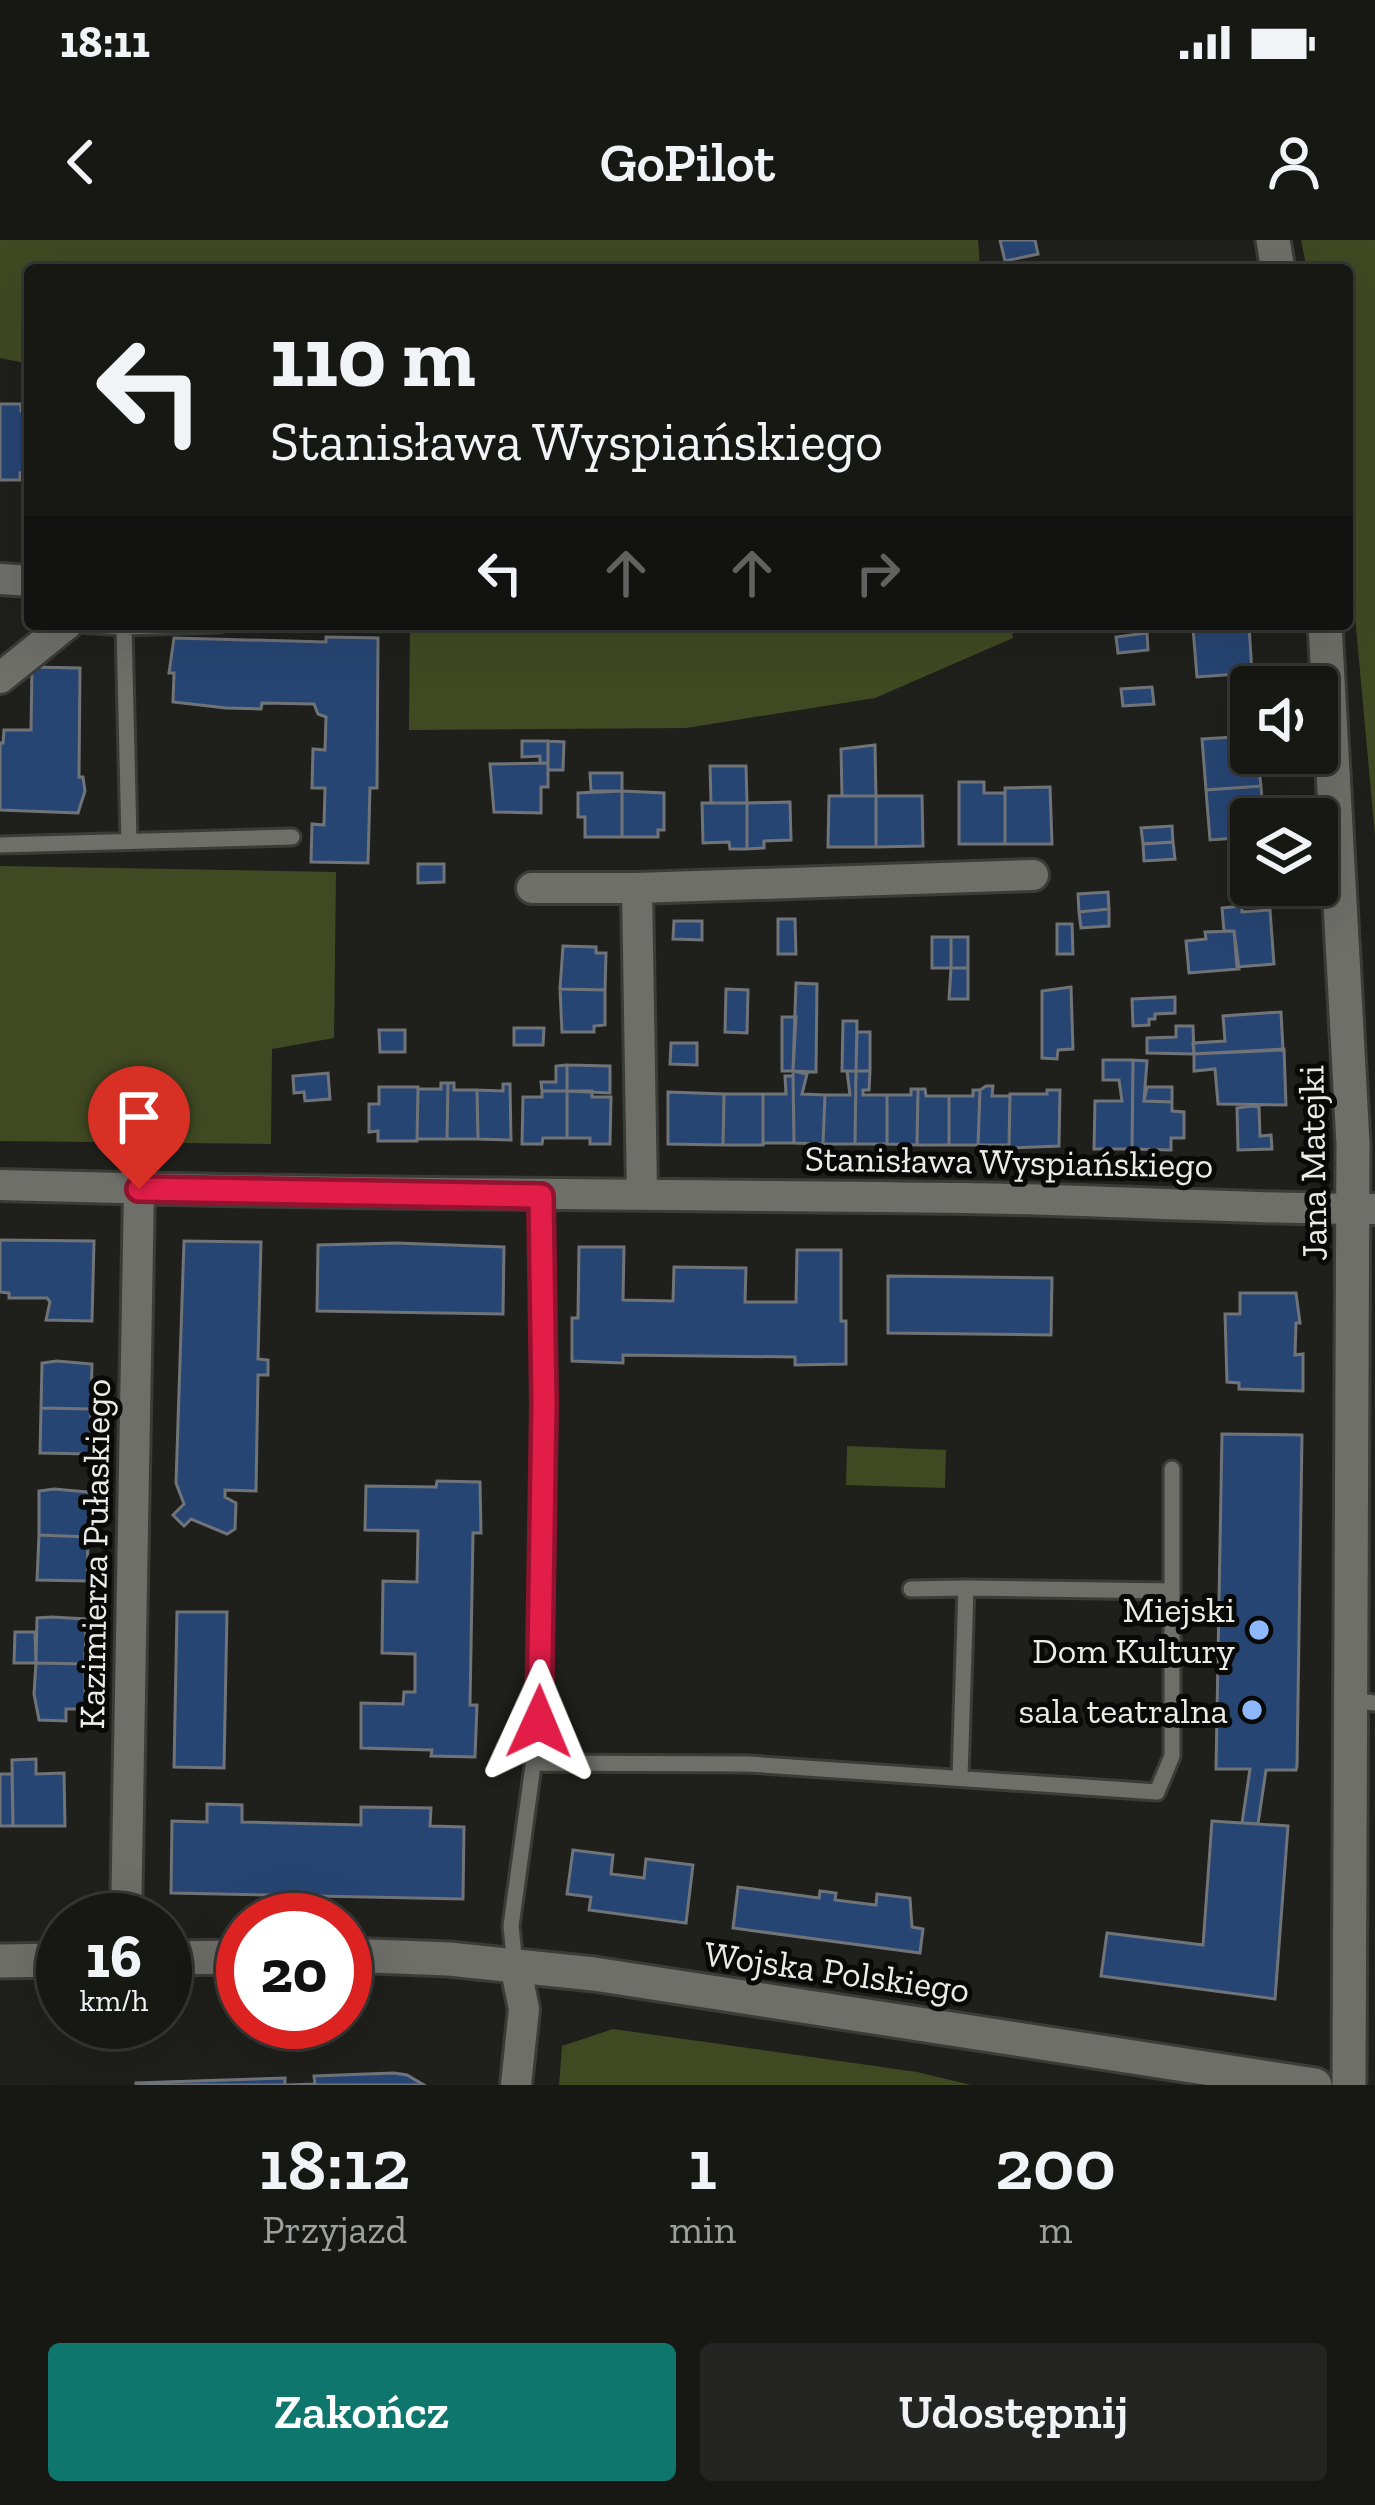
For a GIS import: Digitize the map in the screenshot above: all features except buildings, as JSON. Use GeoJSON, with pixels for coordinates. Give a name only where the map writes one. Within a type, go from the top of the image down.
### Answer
{"type":"FeatureCollection","features":[{"type":"Feature","properties":{"kind":"street"},"geometry":{"type":"LineString","coordinates":[[0,678],[60,630]]}},
{"type":"Feature","properties":{"kind":"street","name":"Jana Matejki"},"geometry":{"type":"LineString","coordinates":[[1324,630],[1364,1209],[1363,1702],[1349,2085]]}},
{"type":"Feature","properties":{"kind":"street"},"geometry":{"type":"LineString","coordinates":[[532,888],[1033,875]]}},
{"type":"Feature","properties":{"kind":"street"},"geometry":{"type":"LineString","coordinates":[[637,888],[642,1194]]}},
{"type":"Feature","properties":{"kind":"street","name":"Stanisława Wyspiańskiego"},"geometry":{"type":"LineString","coordinates":[[0,1185],[541,1196],[1139,1200],[1364,1209]]}},
{"type":"Feature","properties":{"kind":"street","name":"Kazimierza Pułaskiego"},"geometry":{"type":"LineString","coordinates":[[126,1893],[139,1189]]}},
{"type":"Feature","properties":{"kind":"street","name":"Wojska Polskiego"},"geometry":{"type":"LineString","coordinates":[[372,1957],[515,1965],[947,2026],[1315,2085]]}},
{"type":"Feature","properties":{"kind":"street"},"geometry":{"type":"LineString","coordinates":[[0,1961],[36,1960]]}},
{"type":"Feature","properties":{"kind":"street"},"geometry":{"type":"LineString","coordinates":[[515,1965],[524,2009],[516,2085]]}},
{"type":"Feature","properties":{"kind":"lane"},"geometry":{"type":"LineString","coordinates":[[124,630],[129,841]]}},
{"type":"Feature","properties":{"kind":"lane"},"geometry":{"type":"LineString","coordinates":[[0,845],[292,837]]}},
{"type":"Feature","properties":{"kind":"lane"},"geometry":{"type":"LineString","coordinates":[[515,1965],[511,1926],[539,1722],[544,1426],[541,1196]]}},
{"type":"Feature","properties":{"kind":"lane"},"geometry":{"type":"LineString","coordinates":[[533,1762],[748,1764],[1157,1792],[1172,1756],[1172,1469]]}},
{"type":"Feature","properties":{"kind":"lane"},"geometry":{"type":"LineString","coordinates":[[911,1588],[1172,1592]]}},
{"type":"Feature","properties":{"kind":"lane"},"geometry":{"type":"LineString","coordinates":[[960,1778],[966,1588]]}},
{"type":"Feature","properties":{"kind":"green space"},"geometry":{"type":"Polygon","coordinates":[[[0,240],[978,240],[980,264],[24,264],[24,363],[0,358],[0,240]]]}},
{"type":"Feature","properties":{"kind":"green space"},"geometry":{"type":"Polygon","coordinates":[[[1301,240],[1375,240],[1375,836],[1353,594],[1353,264],[1306,264],[1301,240]]]}},
{"type":"Feature","properties":{"kind":"green space"},"geometry":{"type":"Polygon","coordinates":[[[410,630],[1012,630],[1013,638],[875,698],[686,728],[409,730],[410,630]]]}},
{"type":"Feature","properties":{"kind":"green space"},"geometry":{"type":"Polygon","coordinates":[[[0,866],[336,872],[334,1038],[272,1049],[271,1144],[0,1141],[0,866]]]}},
{"type":"Feature","properties":{"kind":"green space"},"geometry":{"type":"Polygon","coordinates":[[[847,1446],[946,1450],[945,1488],[846,1485],[847,1446]]]}},
{"type":"Feature","properties":{"kind":"green space"},"geometry":{"type":"Polygon","coordinates":[[[613,2029],[917,2072],[971,2085],[559,2085],[562,2046],[613,2029]]]}},
{"type":"Feature","properties":{"kind":"place","name":"Miejski Dom Kultury"},"geometry":{"type":"Point","coordinates":[1259,1630]}},
{"type":"Feature","properties":{"kind":"place","name":"sala teatralna"},"geometry":{"type":"Point","coordinates":[1252,1710]}},
{"type":"Feature","properties":{"kind":"route"},"geometry":{"type":"LineString","coordinates":[[139,1189],[541,1196],[544,1404],[539,1722]]}}]}
